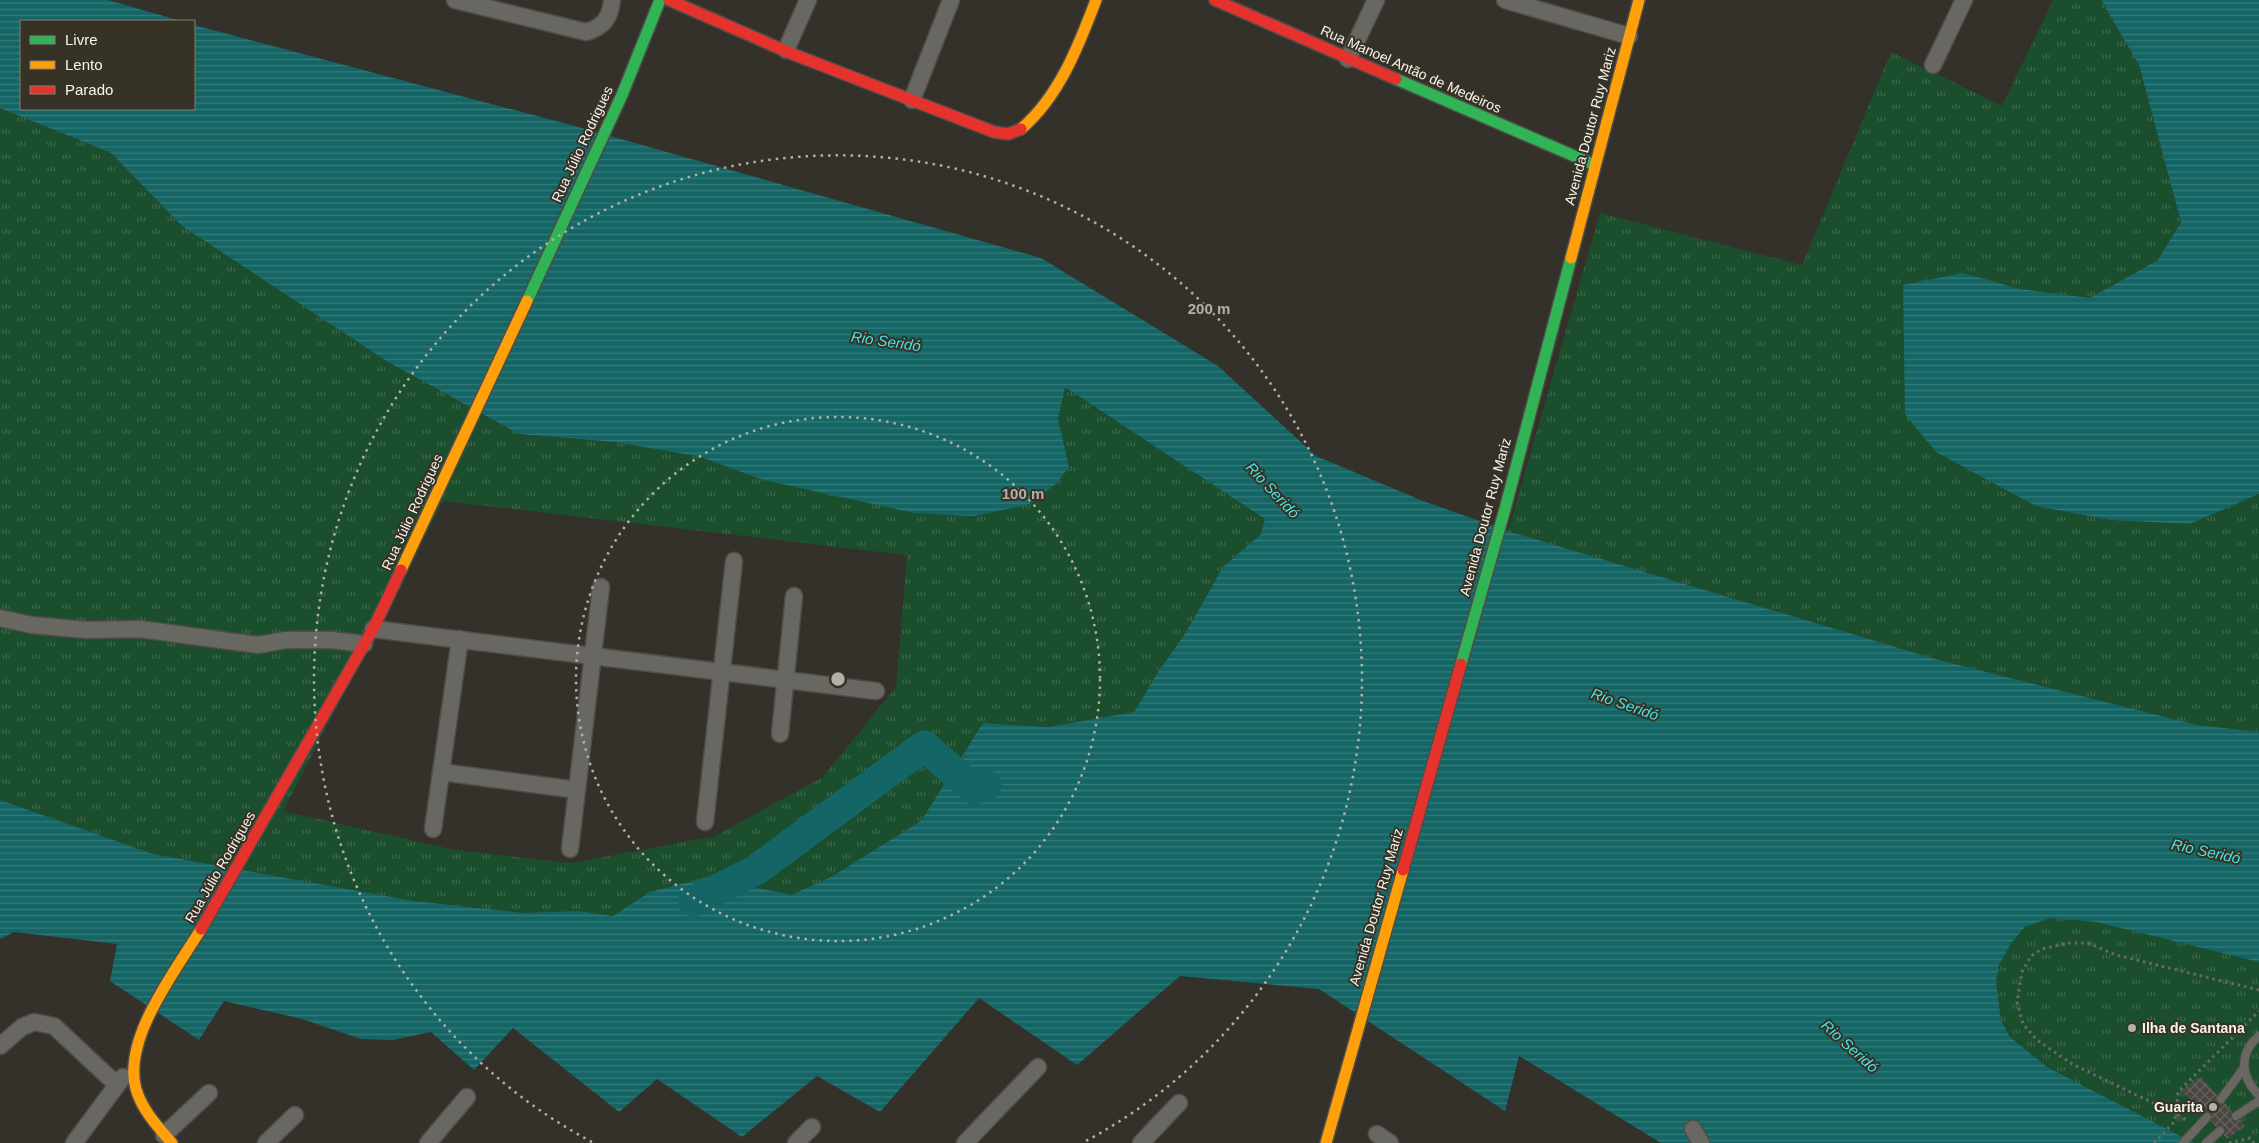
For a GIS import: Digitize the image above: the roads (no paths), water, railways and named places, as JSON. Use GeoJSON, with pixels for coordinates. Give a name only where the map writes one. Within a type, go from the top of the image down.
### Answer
{"type":"FeatureCollection","features":[{"type":"Feature","properties":{"kind":"main road","name":"Rua Júlio Rodrigues"},"geometry":{"type":"LineString","coordinates":[[168,1139],[138,1096],[132,1080],[132,1063],[136,1042],[149,1016],[246,853],[373,628],[454,460],[622,95],[660,0]]}},
{"type":"Feature","properties":{"kind":"main road"},"geometry":{"type":"LineString","coordinates":[[669,0],[727,28],[786,50],[855,81],[912,100],[994,132],[1010,134],[1021,129],[1040,109],[1059,81],[1075,53],[1096,0]]}},
{"type":"Feature","properties":{"kind":"main road","name":"Rua Manoel Antão de Medeiros"},"geometry":{"type":"LineString","coordinates":[[1215,0],[1240,5],[1348,59],[1595,165]]}},
{"type":"Feature","properties":{"kind":"main road","name":"Avenida Doutor Ruy Mariz"},"geometry":{"type":"LineString","coordinates":[[1326,1143],[1349,1069],[1354,1040],[1505,510],[1639,0]]}},
{"type":"Feature","properties":{"kind":"street"},"geometry":{"type":"LineString","coordinates":[[456,0],[576,32],[597,29],[605,22],[610,13],[612,0]]}},
{"type":"Feature","properties":{"kind":"street"},"geometry":{"type":"LineString","coordinates":[[786,50],[808,0]]}},
{"type":"Feature","properties":{"kind":"street"},"geometry":{"type":"LineString","coordinates":[[912,100],[951,0]]}},
{"type":"Feature","properties":{"kind":"street"},"geometry":{"type":"LineString","coordinates":[[1348,59],[1376,0]]}},
{"type":"Feature","properties":{"kind":"street"},"geometry":{"type":"LineString","coordinates":[[1505,0],[1629,36]]}},
{"type":"Feature","properties":{"kind":"street"},"geometry":{"type":"LineString","coordinates":[[1933,65],[1964,0]]}},
{"type":"Feature","properties":{"kind":"street"},"geometry":{"type":"LineString","coordinates":[[705,822],[734,561]]}},
{"type":"Feature","properties":{"kind":"street"},"geometry":{"type":"LineString","coordinates":[[570,849],[601,587]]}},
{"type":"Feature","properties":{"kind":"street"},"geometry":{"type":"LineString","coordinates":[[780,734],[794,596]]}},
{"type":"Feature","properties":{"kind":"street"},"geometry":{"type":"LineString","coordinates":[[0,618],[32,625],[87,630],[140,629],[258,645],[286,640],[331,640],[364,644]]}},
{"type":"Feature","properties":{"kind":"street"},"geometry":{"type":"LineString","coordinates":[[373,628],[876,691]]}},
{"type":"Feature","properties":{"kind":"street"},"geometry":{"type":"LineString","coordinates":[[433,829],[460,639]]}},
{"type":"Feature","properties":{"kind":"street"},"geometry":{"type":"LineString","coordinates":[[441,772],[577,790]]}},
{"type":"Feature","properties":{"kind":"street"},"geometry":{"type":"LineString","coordinates":[[0,1046],[22,1027],[34,1022],[54,1026],[118,1085]]}},
{"type":"Feature","properties":{"kind":"street"},"geometry":{"type":"LineString","coordinates":[[74,1143],[118,1085],[132,1063]]}},
{"type":"Feature","properties":{"kind":"street"},"geometry":{"type":"LineString","coordinates":[[965,1143],[1038,1067]]}},
{"type":"Feature","properties":{"kind":"street"},"geometry":{"type":"LineString","coordinates":[[168,1139],[209,1093]]}},
{"type":"Feature","properties":{"kind":"street"},"geometry":{"type":"LineString","coordinates":[[428,1143],[467,1098]]}},
{"type":"Feature","properties":{"kind":"street"},"geometry":{"type":"LineString","coordinates":[[1141,1143],[1179,1103]]}},
{"type":"Feature","properties":{"kind":"street"},"geometry":{"type":"LineString","coordinates":[[266,1143],[295,1115]]}},
{"type":"Feature","properties":{"kind":"street"},"geometry":{"type":"LineString","coordinates":[[796,1143],[812,1127]]}},
{"type":"Feature","properties":{"kind":"lane"},"geometry":{"type":"LineString","coordinates":[[2259,1036],[2252,1042],[2245,1054],[2244,1068],[2249,1086],[2259,1095]]}},
{"type":"Feature","properties":{"kind":"lane"},"geometry":{"type":"LineString","coordinates":[[2220,1099],[2244,1068]]}},
{"type":"Feature","properties":{"kind":"lane"},"geometry":{"type":"LineString","coordinates":[[2236,1116],[2259,1101]]}},
{"type":"Feature","properties":{"kind":"lane"},"geometry":{"type":"LineString","coordinates":[[2184,1143],[2207,1117]]}},
{"type":"Feature","properties":{"kind":"lane"},"geometry":{"type":"LineString","coordinates":[[2206,1143],[2216,1134]]}},
{"type":"Feature","properties":{"kind":"water","name":"Rio Seridó"},"geometry":{"type":"Polygon","coordinates":[[[0,0],[108,0],[178,20],[20,20],[20,110],[195,110],[195,25],[582,128],[1041,258],[1218,366],[1316,456],[1423,501],[1508,531],[1939,660],[2197,725],[2259,732],[2259,962],[2096,922],[2050,918],[2025,927],[2012,942],[1999,965],[1996,981],[2001,1020],[2009,1036],[2047,1067],[2194,1143],[1661,1143],[1519,1056],[1505,1111],[1319,989],[1180,976],[1077,1065],[979,998],[880,1112],[817,1076],[742,1137],[657,1079],[619,1112],[513,1028],[474,1070],[431,1032],[393,1040],[361,1039],[302,1019],[224,1001],[199,1040],[110,981],[117,944],[14,932],[0,939],[0,800],[153,854],[414,901],[523,913],[578,911],[613,916],[650,892],[708,877],[791,895],[831,877],[921,821],[983,723],[1048,727],[1134,712],[1186,632],[1223,567],[1261,534],[1265,519],[1065,387],[1058,419],[1069,467],[1057,483],[1028,505],[973,516],[914,513],[763,480],[701,457],[615,442],[519,434],[388,362],[182,226],[111,153],[0,108],[0,0]]]}},
{"type":"Feature","properties":{"kind":"water"},"geometry":{"type":"Polygon","coordinates":[[[2101,0],[2259,0],[2259,494],[2190,524],[2111,520],[2036,506],[1936,452],[1905,414],[1903,285],[1963,273],[2020,289],[2090,298],[2158,260],[2181,222],[2139,65],[2101,0]]]}},
{"type":"Feature","properties":{"kind":"waterway"},"geometry":{"type":"LineString","coordinates":[[694,901],[756,870],[924,746],[974,789],[986,785]]}},
{"type":"Feature","properties":{"kind":"place","name":"Ilha de Santana"},"geometry":{"type":"Point","coordinates":[2132,1028]}},
{"type":"Feature","properties":{"kind":"place","name":"Guarita"},"geometry":{"type":"Point","coordinates":[2213,1107]}}]}
